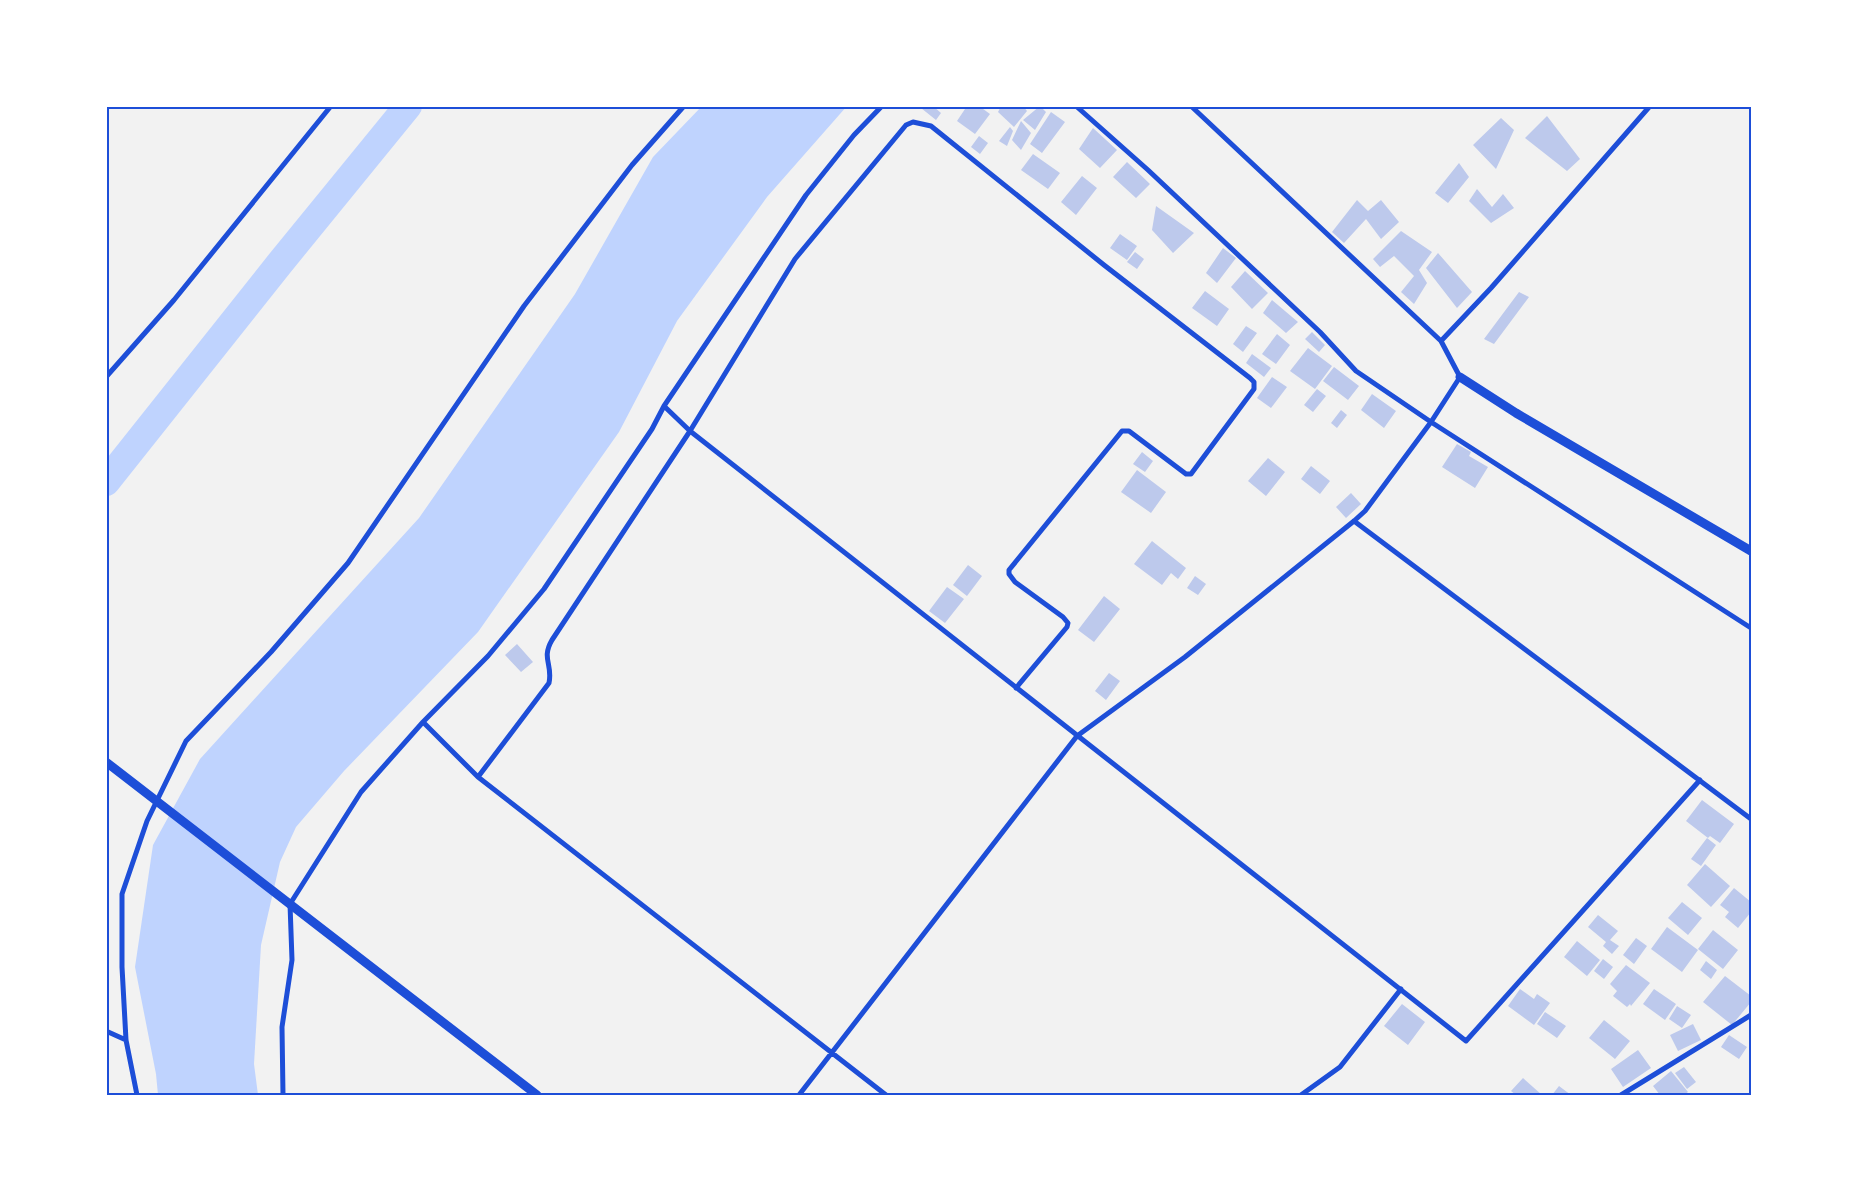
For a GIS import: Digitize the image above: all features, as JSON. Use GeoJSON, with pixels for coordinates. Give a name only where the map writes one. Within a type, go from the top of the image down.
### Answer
{"type":"FeatureCollection","features":[{"type":"Feature","properties":{"kind":"street"},"geometry":{"type":"LineString","coordinates":[[106,377],[174,300],[331,106]]}},
{"type":"Feature","properties":{"kind":"street"},"geometry":{"type":"LineString","coordinates":[[137,1095],[126,1040],[122,967],[122,894],[156,800],[186,741],[271,652],[348,563],[524,306],[632,165],[684,106]]}},
{"type":"Feature","properties":{"kind":"street"},"geometry":{"type":"LineString","coordinates":[[283,1095],[282,1027],[292,960],[290,904],[361,792],[423,722],[488,656],[544,589],[806,195],[854,135],[882,106]]}},
{"type":"Feature","properties":{"kind":"street"},"geometry":{"type":"LineString","coordinates":[[1076,106],[1148,170],[1320,332],[1356,371],[1751,628]]}},
{"type":"Feature","properties":{"kind":"street"},"geometry":{"type":"LineString","coordinates":[[1191,106],[1442,341],[1460,377],[1751,551]]}},
{"type":"Feature","properties":{"kind":"street"},"geometry":{"type":"LineString","coordinates":[[1442,341],[1491,288],[1650,106]]}},
{"type":"Feature","properties":{"kind":"street"},"geometry":{"type":"LineString","coordinates":[[478,778],[549,683],[550,677],[546,656],[548,648],[690,431],[795,258],[906,125],[913,122],[931,126],[1254,382],[1254,389],[1191,474],[1186,474],[1129,430],[1122,431],[1009,570],[1012,578],[1063,617],[1068,623],[1067,627],[1016,688]]}},
{"type":"Feature","properties":{"kind":"street"},"geometry":{"type":"LineString","coordinates":[[799,1095],[1077,736],[1185,656],[1354,521],[1365,510],[1432,420],[1460,377]]}},
{"type":"Feature","properties":{"kind":"street"},"geometry":{"type":"LineString","coordinates":[[664,406],[690,431],[1466,1040],[1700,780]]}},
{"type":"Feature","properties":{"kind":"street"},"geometry":{"type":"LineString","coordinates":[[1354,521],[1751,819]]}},
{"type":"Feature","properties":{"kind":"street"},"geometry":{"type":"LineString","coordinates":[[423,722],[478,778],[886,1095]]}},
{"type":"Feature","properties":{"kind":"street"},"geometry":{"type":"LineString","coordinates":[[106,762],[537,1095]]}},
{"type":"Feature","properties":{"kind":"street"},"geometry":{"type":"LineString","coordinates":[[1300,1095],[1340,1067],[1401,989]]}},
{"type":"Feature","properties":{"kind":"street"},"geometry":{"type":"LineString","coordinates":[[1621,1095],[1751,1015]]}},
{"type":"Feature","properties":{"kind":"street"},"geometry":{"type":"LineString","coordinates":[[106,1031],[126,1040]]}},
{"type":"Feature","properties":{"kind":"water"},"geometry":{"type":"Polygon","coordinates":[[[702,106],[847,106],[767,197],[677,321],[619,432],[478,632],[344,771],[296,827],[280,862],[261,945],[254,1064],[258,1095],[158,1095],[156,1074],[135,967],[153,845],[200,759],[419,518],[575,294],[653,157],[702,106]]]}},
{"type":"Feature","properties":{"kind":"building"},"geometry":{"type":"Polygon","coordinates":[[[922,106],[933,106],[941,113],[936,120],[921,108],[922,106]]]}},
{"type":"Feature","properties":{"kind":"building"},"geometry":{"type":"Polygon","coordinates":[[[967,106],[979,106],[990,114],[975,134],[957,121],[967,106]]]}},
{"type":"Feature","properties":{"kind":"building"},"geometry":{"type":"Polygon","coordinates":[[[1001,106],[1023,106],[1027,111],[1014,127],[998,112],[1001,106]]]}},
{"type":"Feature","properties":{"kind":"building"},"geometry":{"type":"Polygon","coordinates":[[[1040,106],[1046,112],[1035,130],[1023,120],[1040,106]]]}},
{"type":"Feature","properties":{"kind":"building"},"geometry":{"type":"Polygon","coordinates":[[[1051,112],[1065,122],[1042,153],[1030,144],[1051,112]]]}},
{"type":"Feature","properties":{"kind":"building"},"geometry":{"type":"Polygon","coordinates":[[[1547,116],[1580,159],[1567,171],[1525,138],[1547,116]]]}},
{"type":"Feature","properties":{"kind":"building"},"geometry":{"type":"Polygon","coordinates":[[[1501,118],[1514,130],[1496,169],[1473,145],[1501,118]]]}},
{"type":"Feature","properties":{"kind":"building"},"geometry":{"type":"Polygon","coordinates":[[[1021,121],[1031,133],[1021,150],[1012,140],[1021,121]]]}},
{"type":"Feature","properties":{"kind":"building"},"geometry":{"type":"Polygon","coordinates":[[[1010,127],[1013,131],[1007,146],[999,141],[1010,127]]]}},
{"type":"Feature","properties":{"kind":"building"},"geometry":{"type":"Polygon","coordinates":[[[1093,128],[1117,150],[1100,168],[1079,149],[1093,128]]]}},
{"type":"Feature","properties":{"kind":"building"},"geometry":{"type":"Polygon","coordinates":[[[979,136],[988,143],[980,154],[971,147],[979,136]]]}},
{"type":"Feature","properties":{"kind":"building"},"geometry":{"type":"Polygon","coordinates":[[[1033,154],[1060,173],[1048,189],[1021,170],[1033,154]]]}},
{"type":"Feature","properties":{"kind":"building"},"geometry":{"type":"Polygon","coordinates":[[[1127,162],[1150,184],[1136,198],[1113,177],[1127,162]]]}},
{"type":"Feature","properties":{"kind":"building"},"geometry":{"type":"Polygon","coordinates":[[[1459,163],[1469,177],[1448,203],[1435,193],[1459,163]]]}},
{"type":"Feature","properties":{"kind":"building"},"geometry":{"type":"Polygon","coordinates":[[[1082,176],[1097,188],[1076,215],[1061,202],[1082,176]]]}},
{"type":"Feature","properties":{"kind":"building"},"geometry":{"type":"Polygon","coordinates":[[[1477,189],[1492,207],[1503,194],[1514,208],[1491,223],[1469,201],[1477,189]]]}},
{"type":"Feature","properties":{"kind":"building"},"geometry":{"type":"Polygon","coordinates":[[[1357,200],[1368,211],[1381,200],[1399,222],[1381,239],[1366,219],[1344,243],[1332,232],[1357,200]]]}},
{"type":"Feature","properties":{"kind":"building"},"geometry":{"type":"Polygon","coordinates":[[[1156,206],[1194,233],[1173,253],[1152,230],[1156,206]]]}},
{"type":"Feature","properties":{"kind":"building"},"geometry":{"type":"Polygon","coordinates":[[[1401,231],[1432,252],[1419,270],[1427,283],[1414,304],[1401,292],[1414,276],[1394,256],[1380,267],[1373,259],[1401,231]]]}},
{"type":"Feature","properties":{"kind":"building"},"geometry":{"type":"Polygon","coordinates":[[[1120,234],[1137,246],[1127,260],[1110,248],[1120,234]]]}},
{"type":"Feature","properties":{"kind":"building"},"geometry":{"type":"Polygon","coordinates":[[[1223,248],[1236,258],[1217,283],[1206,273],[1223,248]]]}},
{"type":"Feature","properties":{"kind":"building"},"geometry":{"type":"Polygon","coordinates":[[[1135,252],[1144,259],[1137,269],[1127,262],[1135,252]]]}},
{"type":"Feature","properties":{"kind":"building"},"geometry":{"type":"Polygon","coordinates":[[[1438,253],[1472,292],[1457,308],[1426,268],[1438,253]]]}},
{"type":"Feature","properties":{"kind":"building"},"geometry":{"type":"Polygon","coordinates":[[[1245,271],[1268,293],[1252,309],[1231,287],[1245,271]]]}},
{"type":"Feature","properties":{"kind":"building"},"geometry":{"type":"Polygon","coordinates":[[[1205,291],[1229,309],[1217,326],[1192,308],[1205,291]]]}},
{"type":"Feature","properties":{"kind":"building"},"geometry":{"type":"Polygon","coordinates":[[[1519,292],[1529,297],[1494,344],[1484,339],[1519,292]]]}},
{"type":"Feature","properties":{"kind":"building"},"geometry":{"type":"Polygon","coordinates":[[[1272,300],[1298,322],[1286,333],[1263,313],[1272,300]]]}},
{"type":"Feature","properties":{"kind":"building"},"geometry":{"type":"Polygon","coordinates":[[[1246,326],[1257,333],[1243,352],[1233,344],[1246,326]]]}},
{"type":"Feature","properties":{"kind":"building"},"geometry":{"type":"Polygon","coordinates":[[[1312,332],[1325,345],[1319,352],[1305,339],[1312,332]]]}},
{"type":"Feature","properties":{"kind":"building"},"geometry":{"type":"Polygon","coordinates":[[[1277,334],[1290,345],[1276,364],[1262,354],[1277,334]]]}},
{"type":"Feature","properties":{"kind":"building"},"geometry":{"type":"Polygon","coordinates":[[[1308,348],[1332,366],[1315,389],[1290,371],[1308,348]]]}},
{"type":"Feature","properties":{"kind":"building"},"geometry":{"type":"Polygon","coordinates":[[[1252,354],[1271,368],[1264,377],[1246,363],[1252,354]]]}},
{"type":"Feature","properties":{"kind":"building"},"geometry":{"type":"Polygon","coordinates":[[[1334,367],[1359,386],[1348,400],[1323,381],[1334,367]]]}},
{"type":"Feature","properties":{"kind":"building"},"geometry":{"type":"Polygon","coordinates":[[[1272,377],[1287,387],[1271,408],[1257,398],[1272,377]]]}},
{"type":"Feature","properties":{"kind":"building"},"geometry":{"type":"Polygon","coordinates":[[[1317,389],[1326,396],[1313,412],[1304,405],[1317,389]]]}},
{"type":"Feature","properties":{"kind":"building"},"geometry":{"type":"Polygon","coordinates":[[[1372,394],[1396,411],[1384,428],[1361,410],[1372,394]]]}},
{"type":"Feature","properties":{"kind":"building"},"geometry":{"type":"Polygon","coordinates":[[[1341,410],[1347,415],[1337,428],[1331,423],[1341,410]]]}},
{"type":"Feature","properties":{"kind":"building"},"geometry":{"type":"Polygon","coordinates":[[[1457,444],[1471,452],[1469,456],[1488,467],[1475,488],[1442,467],[1457,444]]]}},
{"type":"Feature","properties":{"kind":"building"},"geometry":{"type":"Polygon","coordinates":[[[1142,452],[1153,461],[1145,472],[1133,464],[1142,452]]]}},
{"type":"Feature","properties":{"kind":"building"},"geometry":{"type":"Polygon","coordinates":[[[1268,458],[1285,472],[1266,496],[1248,481],[1268,458]]]}},
{"type":"Feature","properties":{"kind":"building"},"geometry":{"type":"Polygon","coordinates":[[[1311,466],[1330,481],[1320,494],[1301,479],[1311,466]]]}},
{"type":"Feature","properties":{"kind":"building"},"geometry":{"type":"Polygon","coordinates":[[[1137,470],[1166,492],[1151,513],[1121,492],[1137,470]]]}},
{"type":"Feature","properties":{"kind":"building"},"geometry":{"type":"Polygon","coordinates":[[[1351,493],[1361,504],[1346,518],[1336,507],[1351,493]]]}},
{"type":"Feature","properties":{"kind":"building"},"geometry":{"type":"Polygon","coordinates":[[[1152,541],[1186,568],[1178,579],[1171,573],[1162,585],[1134,564],[1152,541]]]}},
{"type":"Feature","properties":{"kind":"building"},"geometry":{"type":"Polygon","coordinates":[[[968,565],[982,576],[967,596],[953,585],[968,565]]]}},
{"type":"Feature","properties":{"kind":"building"},"geometry":{"type":"Polygon","coordinates":[[[1195,576],[1206,584],[1198,595],[1187,588],[1195,576]]]}},
{"type":"Feature","properties":{"kind":"building"},"geometry":{"type":"Polygon","coordinates":[[[947,587],[964,599],[945,623],[929,611],[947,587]]]}},
{"type":"Feature","properties":{"kind":"building"},"geometry":{"type":"Polygon","coordinates":[[[1104,596],[1120,609],[1094,642],[1078,630],[1104,596]]]}},
{"type":"Feature","properties":{"kind":"building"},"geometry":{"type":"Polygon","coordinates":[[[517,644],[533,662],[521,672],[505,655],[517,644]]]}},
{"type":"Feature","properties":{"kind":"building"},"geometry":{"type":"Polygon","coordinates":[[[1109,673],[1120,681],[1106,700],[1095,691],[1109,673]]]}},
{"type":"Feature","properties":{"kind":"building"},"geometry":{"type":"Polygon","coordinates":[[[1702,800],[1734,824],[1720,843],[1710,836],[1708,838],[1686,821],[1702,800]]]}},
{"type":"Feature","properties":{"kind":"building"},"geometry":{"type":"Polygon","coordinates":[[[1707,838],[1716,845],[1701,866],[1691,859],[1707,838]]]}},
{"type":"Feature","properties":{"kind":"building"},"geometry":{"type":"Polygon","coordinates":[[[1705,864],[1730,886],[1711,907],[1687,885],[1705,864]]]}},
{"type":"Feature","properties":{"kind":"building"},"geometry":{"type":"Polygon","coordinates":[[[1734,888],[1751,902],[1751,912],[1738,928],[1725,917],[1729,912],[1720,905],[1734,888]]]}},
{"type":"Feature","properties":{"kind":"building"},"geometry":{"type":"Polygon","coordinates":[[[1682,902],[1702,918],[1688,935],[1668,918],[1682,902]]]}},
{"type":"Feature","properties":{"kind":"building"},"geometry":{"type":"Polygon","coordinates":[[[1598,915],[1618,931],[1610,940],[1619,946],[1612,954],[1603,946],[1606,942],[1588,927],[1598,915]]]}},
{"type":"Feature","properties":{"kind":"building"},"geometry":{"type":"Polygon","coordinates":[[[1667,927],[1698,950],[1682,972],[1651,949],[1667,927]]]}},
{"type":"Feature","properties":{"kind":"building"},"geometry":{"type":"Polygon","coordinates":[[[1713,930],[1738,950],[1723,969],[1698,949],[1713,930]]]}},
{"type":"Feature","properties":{"kind":"building"},"geometry":{"type":"Polygon","coordinates":[[[1636,938],[1647,946],[1634,964],[1623,955],[1636,938]]]}},
{"type":"Feature","properties":{"kind":"building"},"geometry":{"type":"Polygon","coordinates":[[[1577,941],[1600,960],[1587,976],[1564,957],[1577,941]]]}},
{"type":"Feature","properties":{"kind":"building"},"geometry":{"type":"Polygon","coordinates":[[[1603,959],[1613,967],[1604,979],[1594,971],[1603,959]]]}},
{"type":"Feature","properties":{"kind":"building"},"geometry":{"type":"Polygon","coordinates":[[[1706,961],[1717,970],[1711,979],[1700,970],[1706,961]]]}},
{"type":"Feature","properties":{"kind":"building"},"geometry":{"type":"Polygon","coordinates":[[[1626,965],[1650,983],[1631,1006],[1630,1004],[1627,1007],[1613,996],[1617,991],[1610,984],[1626,965]]]}},
{"type":"Feature","properties":{"kind":"building"},"geometry":{"type":"Polygon","coordinates":[[[1725,976],[1751,996],[1751,1002],[1732,1025],[1703,1002],[1725,976]]]}},
{"type":"Feature","properties":{"kind":"building"},"geometry":{"type":"Polygon","coordinates":[[[1520,989],[1534,999],[1537,994],[1550,1003],[1534,1025],[1508,1006],[1520,989]]]}},
{"type":"Feature","properties":{"kind":"building"},"geometry":{"type":"Polygon","coordinates":[[[1654,989],[1676,1004],[1665,1020],[1643,1004],[1654,989]]]}},
{"type":"Feature","properties":{"kind":"building"},"geometry":{"type":"Polygon","coordinates":[[[1402,1004],[1425,1022],[1408,1045],[1384,1026],[1402,1004]]]}},
{"type":"Feature","properties":{"kind":"building"},"geometry":{"type":"Polygon","coordinates":[[[1677,1006],[1691,1015],[1682,1028],[1669,1019],[1677,1006]]]}},
{"type":"Feature","properties":{"kind":"building"},"geometry":{"type":"Polygon","coordinates":[[[1545,1012],[1566,1026],[1557,1038],[1537,1024],[1545,1012]]]}},
{"type":"Feature","properties":{"kind":"building"},"geometry":{"type":"Polygon","coordinates":[[[1604,1020],[1630,1041],[1615,1059],[1589,1038],[1604,1020]]]}},
{"type":"Feature","properties":{"kind":"building"},"geometry":{"type":"Polygon","coordinates":[[[1693,1024],[1701,1040],[1678,1051],[1670,1035],[1693,1024]]]}},
{"type":"Feature","properties":{"kind":"building"},"geometry":{"type":"Polygon","coordinates":[[[1729,1035],[1747,1047],[1739,1059],[1721,1047],[1729,1035]]]}},
{"type":"Feature","properties":{"kind":"building"},"geometry":{"type":"Polygon","coordinates":[[[1638,1050],[1651,1068],[1623,1087],[1611,1069],[1638,1050]]]}},
{"type":"Feature","properties":{"kind":"building"},"geometry":{"type":"Polygon","coordinates":[[[1684,1067],[1696,1082],[1687,1089],[1675,1073],[1684,1067]]]}},
{"type":"Feature","properties":{"kind":"building"},"geometry":{"type":"Polygon","coordinates":[[[1671,1071],[1688,1092],[1684,1095],[1660,1095],[1653,1086],[1671,1071]]]}},
{"type":"Feature","properties":{"kind":"building"},"geometry":{"type":"Polygon","coordinates":[[[1523,1078],[1542,1095],[1516,1095],[1511,1091],[1523,1078]]]}},
{"type":"Feature","properties":{"kind":"building"},"geometry":{"type":"Polygon","coordinates":[[[1559,1086],[1571,1095],[1552,1095],[1559,1086]]]}},
{"type":"Feature","properties":{"kind":"waterway"},"geometry":{"type":"LineString","coordinates":[[106,482],[408,106]]}}]}
